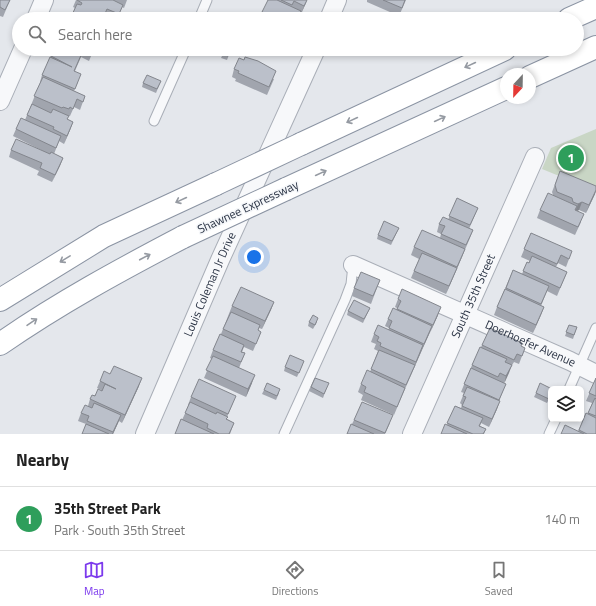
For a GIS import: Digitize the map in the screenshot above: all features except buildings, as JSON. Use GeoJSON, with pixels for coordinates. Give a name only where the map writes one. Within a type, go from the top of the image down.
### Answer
{"type":"FeatureCollection","features":[{"type":"Feature","properties":{"kind":"highway"},"geometry":{"type":"LineString","coordinates":[[584,12],[596,6]]}},
{"type":"Feature","properties":{"kind":"highway"},"geometry":{"type":"LineString","coordinates":[[584,52],[596,47]]}},
{"type":"Feature","properties":{"kind":"highway"},"geometry":{"type":"LineString","coordinates":[[0,300],[104,236],[490,56]]}},
{"type":"Feature","properties":{"kind":"highway"},"geometry":{"type":"LineString","coordinates":[[536,74],[576,56]]}},
{"type":"Feature","properties":{"kind":"highway","name":"Shawnee Expressway"},"geometry":{"type":"LineString","coordinates":[[0,344],[40,316],[97,282],[183,237],[500,91]]}},
{"type":"Feature","properties":{"kind":"street"},"geometry":{"type":"LineString","coordinates":[[39,12],[44,0]]}},
{"type":"Feature","properties":{"kind":"street"},"geometry":{"type":"LineString","coordinates":[[332,12],[337,0]]}},
{"type":"Feature","properties":{"kind":"street"},"geometry":{"type":"LineString","coordinates":[[0,101],[20,56]]}},
{"type":"Feature","properties":{"kind":"street","name":"Louis Coleman Jr Drive"},"geometry":{"type":"LineString","coordinates":[[145,434],[220,260],[313,56]]}},
{"type":"Feature","properties":{"kind":"street","name":"South 35th Street"},"geometry":{"type":"LineString","coordinates":[[412,434],[535,157]]}},
{"type":"Feature","properties":{"kind":"street","name":"Doerhoefer Avenue"},"geometry":{"type":"LineString","coordinates":[[353,265],[570,361],[579,367],[596,374]]}},
{"type":"Feature","properties":{"kind":"lane"},"geometry":{"type":"LineString","coordinates":[[202,12],[207,0]]}},
{"type":"Feature","properties":{"kind":"lane"},"geometry":{"type":"LineString","coordinates":[[154,121],[183,56]]}},
{"type":"Feature","properties":{"kind":"lane"},"geometry":{"type":"LineString","coordinates":[[284,434],[346,300],[351,284],[353,265]]}},
{"type":"Feature","properties":{"kind":"lane"},"geometry":{"type":"LineString","coordinates":[[570,386],[596,328]]}},
{"type":"Feature","properties":{"kind":"lane"},"geometry":{"type":"LineString","coordinates":[[549,434],[555,422]]}},
{"type":"Feature","properties":{"kind":"green space"},"geometry":{"type":"Polygon","coordinates":[[[596,129],[596,191],[542,169],[551,148],[596,129]]]}},
{"type":"Feature","properties":{"kind":"place","name":"35th Street Park"},"geometry":{"type":"Point","coordinates":[571,158]}}]}
